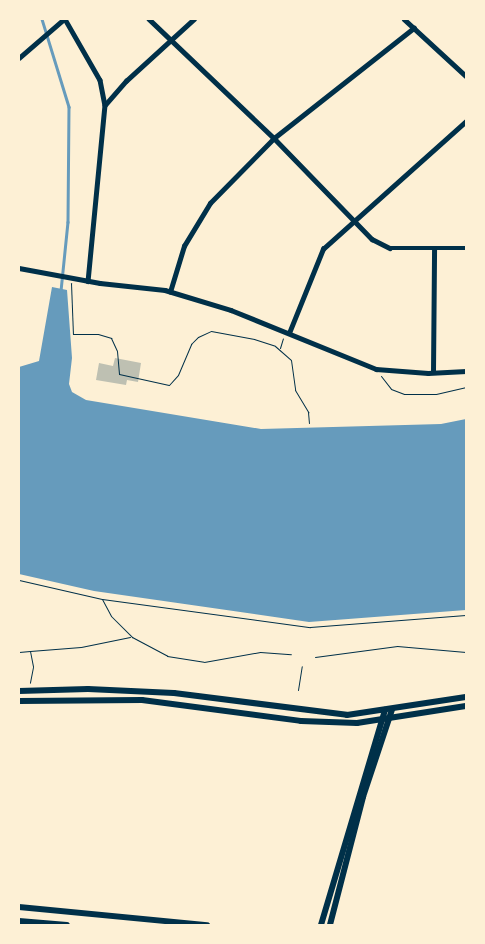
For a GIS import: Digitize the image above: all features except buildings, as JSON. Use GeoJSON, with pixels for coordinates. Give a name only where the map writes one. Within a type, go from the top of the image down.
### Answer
{"type":"FeatureCollection","features":[{"type":"Feature","properties":{"kind":"main road"},"geometry":{"type":"LineString","coordinates":[[19,691],[174,693],[347,715],[392,710],[466,697]]}},
{"type":"Feature","properties":{"kind":"main road"},"geometry":{"type":"LineString","coordinates":[[19,701],[142,700],[301,721],[380,721],[466,706]]}},
{"type":"Feature","properties":{"kind":"main road"},"geometry":{"type":"LineString","coordinates":[[19,907],[207,925]]}},
{"type":"Feature","properties":{"kind":"main road"},"geometry":{"type":"LineString","coordinates":[[23,922],[67,925]]}},
{"type":"Feature","properties":{"kind":"street"},"geometry":{"type":"LineString","coordinates":[[19,58],[64,19],[100,80],[105,105],[88,281]]}},
{"type":"Feature","properties":{"kind":"street"},"geometry":{"type":"LineString","coordinates":[[149,19],[274,138],[355,219],[372,239],[390,248],[434,250],[466,248]]}},
{"type":"Feature","properties":{"kind":"street"},"geometry":{"type":"LineString","coordinates":[[105,105],[170,38],[194,19]]}},
{"type":"Feature","properties":{"kind":"street"},"geometry":{"type":"LineString","coordinates":[[404,19],[466,76]]}},
{"type":"Feature","properties":{"kind":"street"},"geometry":{"type":"LineString","coordinates":[[170,292],[184,246],[210,203],[274,138],[414,28]]}},
{"type":"Feature","properties":{"kind":"street"},"geometry":{"type":"LineString","coordinates":[[289,333],[323,249],[466,121]]}},
{"type":"Feature","properties":{"kind":"street"},"geometry":{"type":"LineString","coordinates":[[433,372],[434,250]]}},
{"type":"Feature","properties":{"kind":"street"},"geometry":{"type":"LineString","coordinates":[[19,268],[88,281],[170,292],[231,310],[376,369],[433,372],[466,371]]}},
{"type":"Feature","properties":{"kind":"street"},"geometry":{"type":"LineString","coordinates":[[321,925],[380,721],[385,710]]}},
{"type":"Feature","properties":{"kind":"street"},"geometry":{"type":"LineString","coordinates":[[330,925],[363,797],[392,710]]}},
{"type":"Feature","properties":{"kind":"path"},"geometry":{"type":"LineString","coordinates":[[69,277],[73,334],[98,334],[111,338],[118,351],[119,374],[169,385],[178,374],[191,344],[198,337],[211,331],[260,340],[276,346],[291,360],[295,390],[308,412],[310,423]]}},
{"type":"Feature","properties":{"kind":"path"},"geometry":{"type":"LineString","coordinates":[[381,375],[391,389],[404,394],[436,394],[466,387]]}},
{"type":"Feature","properties":{"kind":"path"},"geometry":{"type":"LineString","coordinates":[[19,580],[102,599],[310,627],[466,615]]}},
{"type":"Feature","properties":{"kind":"path"},"geometry":{"type":"LineString","coordinates":[[102,599],[111,616],[132,637],[167,656],[183,660],[223,660],[260,652],[291,654]]}},
{"type":"Feature","properties":{"kind":"path"},"geometry":{"type":"LineString","coordinates":[[19,652],[81,647],[132,637]]}},
{"type":"Feature","properties":{"kind":"path"},"geometry":{"type":"LineString","coordinates":[[315,657],[397,646],[466,652]]}},
{"type":"Feature","properties":{"kind":"path"},"geometry":{"type":"LineString","coordinates":[[28,691],[33,667],[30,651]]}},
{"type":"Feature","properties":{"kind":"path"},"geometry":{"type":"LineString","coordinates":[[298,690],[302,666]]}},
{"type":"Feature","properties":{"kind":"water"},"geometry":{"type":"Polygon","coordinates":[[[52,287],[67,290],[72,358],[69,384],[72,392],[86,400],[261,429],[441,424],[466,419],[466,610],[309,622],[94,591],[19,574],[19,367],[39,361],[52,287]]]}},
{"type":"Feature","properties":{"kind":"waterway"},"geometry":{"type":"LineString","coordinates":[[42,19],[69,107],[68,222],[61,291]]}}]}
